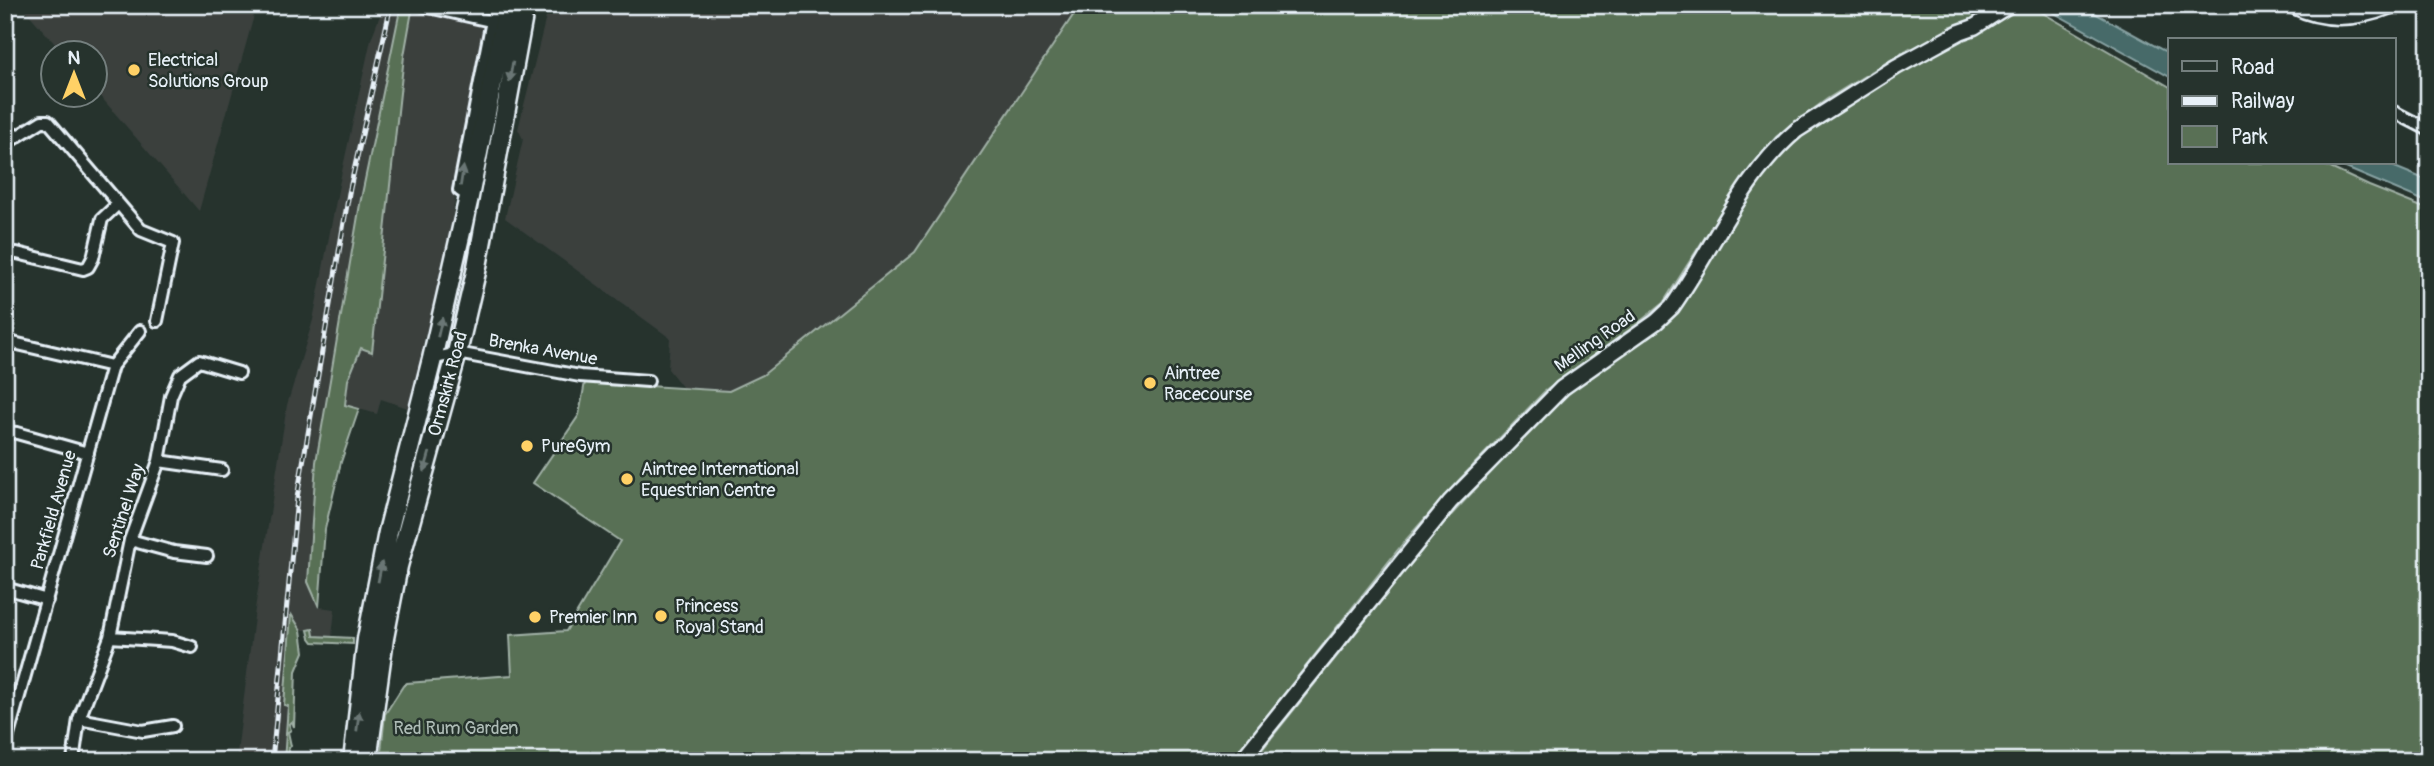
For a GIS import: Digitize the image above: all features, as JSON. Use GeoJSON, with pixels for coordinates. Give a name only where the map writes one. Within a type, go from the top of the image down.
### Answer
{"type":"FeatureCollection","features":[{"type":"Feature","properties":{"kind":"highway","name":"Ormskirk Road"},"geometry":{"type":"LineString","coordinates":[[353,761],[367,639],[388,532],[470,197],[508,5]]}},
{"type":"Feature","properties":{"kind":"highway","name":"Ormskirk Road"},"geometry":{"type":"LineString","coordinates":[[368,761],[384,638],[398,566],[457,353],[475,272],[525,5]]}},
{"type":"Feature","properties":{"kind":"main road"},"geometry":{"type":"LineString","coordinates":[[2294,5],[2310,14],[2347,17],[2390,5]]}},
{"type":"Feature","properties":{"kind":"street"},"geometry":{"type":"LineString","coordinates":[[420,5],[491,21]]}},
{"type":"Feature","properties":{"kind":"street"},"geometry":{"type":"LineString","coordinates":[[470,197],[459,190],[495,5]]}},
{"type":"Feature","properties":{"kind":"street","name":"Melling Road"},"geometry":{"type":"LineString","coordinates":[[1241,761],[1421,535],[1459,492],[1562,388],[1656,322],[1672,307],[1749,185],[1782,142],[1896,67],[1974,27],[2008,5]]}},
{"type":"Feature","properties":{"kind":"street"},"geometry":{"type":"LineString","coordinates":[[2396,113],[2429,130]]}},
{"type":"Feature","properties":{"kind":"street"},"geometry":{"type":"LineString","coordinates":[[5,144],[42,121],[48,121],[145,233],[173,243],[157,321]]}},
{"type":"Feature","properties":{"kind":"street"},"geometry":{"type":"LineString","coordinates":[[5,253],[17,253],[83,269],[88,267],[92,263],[102,219],[118,204]]}},
{"type":"Feature","properties":{"kind":"street","name":"Parkfield Avenue"},"geometry":{"type":"LineString","coordinates":[[5,746],[112,366],[140,331]]}},
{"type":"Feature","properties":{"kind":"street"},"geometry":{"type":"LineString","coordinates":[[5,341],[112,366]]}},
{"type":"Feature","properties":{"kind":"street","name":"Brenka Avenue"},"geometry":{"type":"LineString","coordinates":[[432,359],[457,353],[588,377],[648,381]]}},
{"type":"Feature","properties":{"kind":"street","name":"Sentinel Way"},"geometry":{"type":"LineString","coordinates":[[73,761],[79,719],[110,637],[130,540],[159,461],[171,396],[180,375],[200,361],[239,373]]}},
{"type":"Feature","properties":{"kind":"street"},"geometry":{"type":"LineString","coordinates":[[5,432],[88,453]]}},
{"type":"Feature","properties":{"kind":"street"},"geometry":{"type":"LineString","coordinates":[[159,461],[222,470]]}},
{"type":"Feature","properties":{"kind":"street"},"geometry":{"type":"LineString","coordinates":[[130,540],[174,552],[207,556]]}},
{"type":"Feature","properties":{"kind":"street"},"geometry":{"type":"LineString","coordinates":[[5,588],[47,600]]}},
{"type":"Feature","properties":{"kind":"street"},"geometry":{"type":"LineString","coordinates":[[110,637],[172,641],[191,647]]}},
{"type":"Feature","properties":{"kind":"street"},"geometry":{"type":"LineString","coordinates":[[79,719],[143,731],[173,726]]}},
{"type":"Feature","properties":{"kind":"shaded area"},"geometry":{"type":"Polygon","coordinates":[[[21,5],[257,5],[199,211],[108,105],[108,38],[50,38],[21,5]]]}},
{"type":"Feature","properties":{"kind":"shaded area"},"geometry":{"type":"Polygon","coordinates":[[[384,5],[400,10],[360,204],[316,462],[319,607],[335,609],[332,637],[314,636],[313,630],[301,630],[304,652],[296,671],[294,727],[292,722],[289,724],[291,746],[287,756],[290,761],[236,761],[255,609],[287,405],[313,320],[371,39],[384,5]]]}},
{"type":"Feature","properties":{"kind":"shaded area"},"geometry":{"type":"Polygon","coordinates":[[[413,5],[488,5],[452,187],[455,199],[451,227],[440,285],[424,339],[423,356],[408,408],[381,399],[377,414],[345,405],[348,380],[361,348],[372,352],[404,56],[413,5]]]}},
{"type":"Feature","properties":{"kind":"shaded area"},"geometry":{"type":"Polygon","coordinates":[[[549,5],[1080,5],[915,252],[763,375],[729,391],[683,388],[668,369],[670,338],[505,218],[523,139],[518,129],[549,5]]]}},
{"type":"Feature","properties":{"kind":"green space","name":"Red Rum Garden"},"geometry":{"type":"Polygon","coordinates":[[[1080,5],[1996,5],[1972,21],[1952,26],[1968,37],[1991,25],[2014,5],[2029,5],[2168,86],[2168,164],[2322,164],[2429,210],[2429,761],[1253,761],[1443,524],[1530,430],[1580,383],[1645,338],[1679,309],[1755,187],[1790,144],[1928,56],[1910,48],[1827,99],[1776,137],[1743,178],[1663,303],[1544,392],[1459,480],[1405,541],[1231,761],[380,761],[385,714],[403,686],[407,683],[512,675],[510,635],[566,631],[620,541],[533,483],[579,415],[585,382],[729,391],[763,375],[915,252],[1080,5]]]}},
{"type":"Feature","properties":{"kind":"green space"},"geometry":{"type":"Polygon","coordinates":[[[400,10],[412,11],[404,56],[372,352],[361,348],[348,380],[345,405],[359,409],[341,462],[325,529],[319,607],[308,582],[316,462],[360,204],[400,10]]]}},
{"type":"Feature","properties":{"kind":"green space"},"geometry":{"type":"Polygon","coordinates":[[[291,614],[301,630],[304,652],[296,671],[294,727],[292,722],[289,724],[291,746],[287,756],[290,761],[284,761],[288,706],[284,705],[291,614]]]}},
{"type":"Feature","properties":{"kind":"green space"},"geometry":{"type":"Polygon","coordinates":[[[313,629],[314,636],[353,638],[353,644],[313,642],[308,630],[313,629]]]}},
{"type":"Feature","properties":{"kind":"water"},"geometry":{"type":"Polygon","coordinates":[[[2040,5],[2080,5],[2168,53],[2168,76],[2040,5]]]}},
{"type":"Feature","properties":{"kind":"water"},"geometry":{"type":"Polygon","coordinates":[[[2336,164],[2387,164],[2429,181],[2429,203],[2336,164]]]}},
{"type":"Feature","properties":{"kind":"railway"},"geometry":{"type":"LineString","coordinates":[[272,761],[297,498],[349,193],[391,5]]}},
{"type":"Feature","properties":{"kind":"place","name":"Electrical Solutions Group"},"geometry":{"type":"Point","coordinates":[134,70]}},
{"type":"Feature","properties":{"kind":"place","name":"Aintree Racecourse"},"geometry":{"type":"Point","coordinates":[1150,383]}},
{"type":"Feature","properties":{"kind":"place","name":"PureGym"},"geometry":{"type":"Point","coordinates":[527,446]}},
{"type":"Feature","properties":{"kind":"place","name":"Aintree International Equestrian Centre"},"geometry":{"type":"Point","coordinates":[627,479]}},
{"type":"Feature","properties":{"kind":"place","name":"Princess Royal Stand"},"geometry":{"type":"Point","coordinates":[661,616]}},
{"type":"Feature","properties":{"kind":"place","name":"Premier Inn"},"geometry":{"type":"Point","coordinates":[535,617]}}]}
